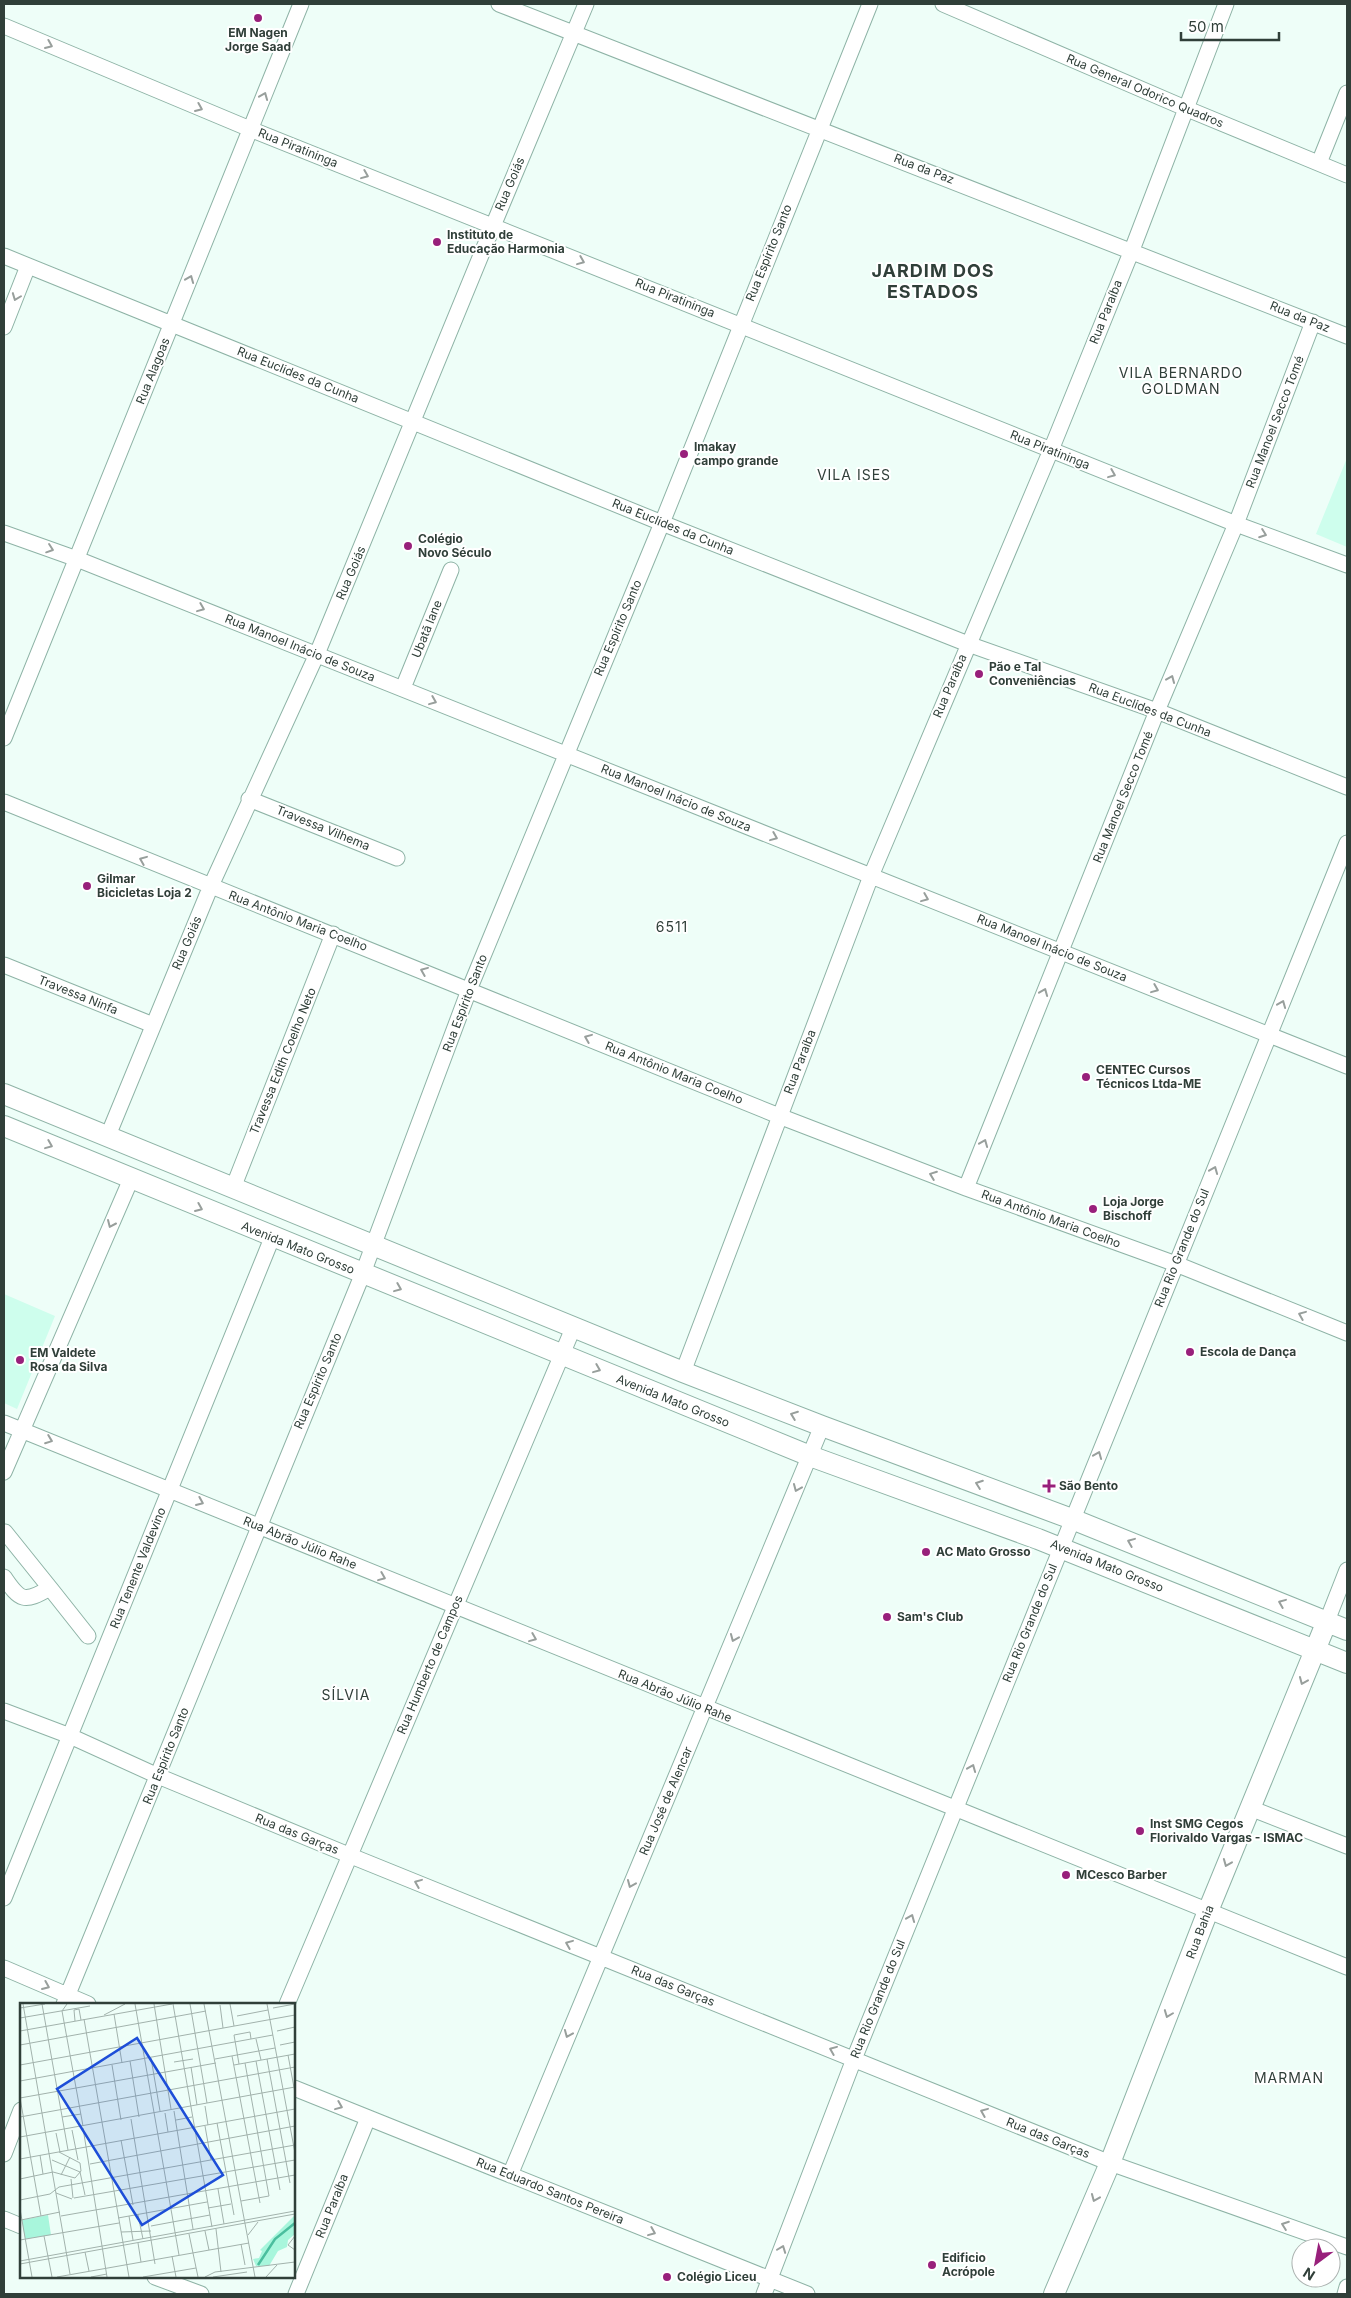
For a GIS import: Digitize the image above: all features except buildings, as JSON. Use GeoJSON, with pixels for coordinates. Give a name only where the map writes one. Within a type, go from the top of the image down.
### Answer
{"type":"FeatureCollection","features":[{"type":"Feature","properties":{"kind":"main road"},"geometry":{"type":"LineString","coordinates":[[4,1094],[683,1372],[822,1426],[1072,1518],[1347,1630]]}},
{"type":"Feature","properties":{"kind":"main road","name":"Avenida Mato Grosso"},"geometry":{"type":"LineString","coordinates":[[4,1126],[272,1238],[363,1273],[810,1456],[1060,1548],[1347,1663]]}},
{"type":"Feature","properties":{"kind":"main road"},"geometry":{"type":"LineString","coordinates":[[81,1158],[116,1141]]}},
{"type":"Feature","properties":{"kind":"main road"},"geometry":{"type":"LineString","coordinates":[[116,1141],[124,1177]]}},
{"type":"Feature","properties":{"kind":"main road","name":"Rua Bahia"},"geometry":{"type":"LineString","coordinates":[[1054,2294],[1110,2163],[1208,1911],[1327,1621]]}},
{"type":"Feature","properties":{"kind":"street","name":"Rua Alagoas"},"geometry":{"type":"LineString","coordinates":[[4,738],[301,4]]}},
{"type":"Feature","properties":{"kind":"street","name":"Rua da Paz"},"geometry":{"type":"LineString","coordinates":[[499,4],[1132,250],[1347,336]]}},
{"type":"Feature","properties":{"kind":"street","name":"Rua Goiás"},"geometry":{"type":"LineString","coordinates":[[116,1141],[153,1024],[210,888],[317,654],[414,421],[492,226],[586,4]]}},
{"type":"Feature","properties":{"kind":"street","name":"Rua Espírito Santo"},"geometry":{"type":"LineString","coordinates":[[66,2000],[258,1526],[363,1273],[470,990],[662,523],[740,324],[870,4]]}},
{"type":"Feature","properties":{"kind":"street","name":"Rua General Odorico Quadros"},"geometry":{"type":"LineString","coordinates":[[943,4],[1347,175]]}},
{"type":"Feature","properties":{"kind":"street","name":"Rua Paraíba"},"geometry":{"type":"LineString","coordinates":[[683,1372],[870,876],[1050,450],[1132,250],[1226,4]]}},
{"type":"Feature","properties":{"kind":"street","name":"Rua Piratininga"},"geometry":{"type":"LineString","coordinates":[[4,26],[250,129],[1236,524],[1347,565]]}},
{"type":"Feature","properties":{"kind":"street"},"geometry":{"type":"LineString","coordinates":[[1319,163],[1347,93]]}},
{"type":"Feature","properties":{"kind":"street","name":"Rua Euclides da Cunha"},"geometry":{"type":"LineString","coordinates":[[4,256],[662,523],[968,644],[1157,711],[1347,788]]}},
{"type":"Feature","properties":{"kind":"street"},"geometry":{"type":"LineString","coordinates":[[4,328],[28,266]]}},
{"type":"Feature","properties":{"kind":"street","name":"Rua Manoel Secco Tomé"},"geometry":{"type":"LineString","coordinates":[[966,1188],[1157,711],[1236,524],[1313,322]]}},
{"type":"Feature","properties":{"kind":"street","name":"Rua Manoel Inácio de Souza"},"geometry":{"type":"LineString","coordinates":[[4,533],[77,559],[403,688],[1347,1066]]}},
{"type":"Feature","properties":{"kind":"street","name":"Ubatã lane"},"geometry":{"type":"LineString","coordinates":[[403,688],[451,570]]}},
{"type":"Feature","properties":{"kind":"street","name":"Travessa Vilhema"},"geometry":{"type":"LineString","coordinates":[[250,798],[397,858]]}},
{"type":"Feature","properties":{"kind":"street","name":"Rua Antônio Maria Coelho"},"geometry":{"type":"LineString","coordinates":[[4,802],[210,888],[333,934],[779,1116],[966,1188],[1176,1264],[1347,1333]]}},
{"type":"Feature","properties":{"kind":"street","name":"Rua Rio Grande do Sul"},"geometry":{"type":"LineString","coordinates":[[764,2294],[854,2059],[1347,844]]}},
{"type":"Feature","properties":{"kind":"street","name":"Travessa Edith Coelho Neto"},"geometry":{"type":"LineString","coordinates":[[233,1188],[333,934]]}},
{"type":"Feature","properties":{"kind":"street","name":"Travessa Ninfa"},"geometry":{"type":"LineString","coordinates":[[4,965],[153,1024]]}},
{"type":"Feature","properties":{"kind":"street"},"geometry":{"type":"LineString","coordinates":[[4,1472],[124,1177]]}},
{"type":"Feature","properties":{"kind":"street","name":"Rua Tenente Valdevino"},"geometry":{"type":"LineString","coordinates":[[4,1898],[272,1238]]}},
{"type":"Feature","properties":{"kind":"street","name":"Rua Humberto de Campos"},"geometry":{"type":"LineString","coordinates":[[287,2003],[351,1856],[560,1354],[574,1326]]}},
{"type":"Feature","properties":{"kind":"street","name":"Rua Abrão Júlio Rahe"},"geometry":{"type":"LineString","coordinates":[[4,1423],[1347,1967]]}},
{"type":"Feature","properties":{"kind":"street","name":"Rua José de Alencar"},"geometry":{"type":"LineString","coordinates":[[510,2175],[822,1426]]}},
{"type":"Feature","properties":{"kind":"street"},"geometry":{"type":"LineString","coordinates":[[5,1532],[88,1636]]}},
{"type":"Feature","properties":{"kind":"street","name":"Rua Bahia"},"geometry":{"type":"LineString","coordinates":[[1327,1621],[1347,1570]]}},
{"type":"Feature","properties":{"kind":"street"},"geometry":{"type":"LineString","coordinates":[[4,1577],[15,1593],[24,1598],[37,1596],[50,1588]]}},
{"type":"Feature","properties":{"kind":"street","name":"Rua das Garças"},"geometry":{"type":"LineString","coordinates":[[4,1711],[70,1736],[158,1776],[351,1856],[1110,2163],[1347,2247]]}},
{"type":"Feature","properties":{"kind":"street"},"geometry":{"type":"LineString","coordinates":[[1250,1808],[1347,1846]]}},
{"type":"Feature","properties":{"kind":"street"},"geometry":{"type":"LineString","coordinates":[[4,1968],[66,2000],[82,2003]]}},
{"type":"Feature","properties":{"kind":"street","name":"Rua Eduardo Santos Pereira"},"geometry":{"type":"LineString","coordinates":[[295,2088],[807,2294]]}},
{"type":"Feature","properties":{"kind":"street"},"geometry":{"type":"LineString","coordinates":[[4,2154],[20,2113]]}},
{"type":"Feature","properties":{"kind":"street","name":"Rua Paraíba"},"geometry":{"type":"LineString","coordinates":[[296,2294],[368,2118]]}},
{"type":"Feature","properties":{"kind":"street"},"geometry":{"type":"LineString","coordinates":[[4,2219],[20,2226]]}},
{"type":"Feature","properties":{"kind":"street"},"geometry":{"type":"LineString","coordinates":[[158,2278],[201,2294]]}},
{"type":"Feature","properties":{"kind":"street"},"geometry":{"type":"LineString","coordinates":[[1344,2294],[1347,2288]]}},
{"type":"Feature","properties":{"kind":"shaded area"},"geometry":{"type":"Polygon","coordinates":[[[1347,458],[1347,547],[1316,534],[1347,458]]]}},
{"type":"Feature","properties":{"kind":"shaded area","name":"EM Valdete Rosa da Silva"},"geometry":{"type":"Polygon","coordinates":[[[4,1294],[55,1316],[17,1409],[4,1403],[4,1294]]]}},
{"type":"Feature","properties":{"kind":"place","name":"EM Nagen Jorge Saad"},"geometry":{"type":"Point","coordinates":[258,18]}},
{"type":"Feature","properties":{"kind":"place","name":"Instituto de Educação Harmonia"},"geometry":{"type":"Point","coordinates":[437,242]}},
{"type":"Feature","properties":{"kind":"place","name":"Imakay campo grande"},"geometry":{"type":"Point","coordinates":[684,454]}},
{"type":"Feature","properties":{"kind":"place","name":"Colégio Novo Século"},"geometry":{"type":"Point","coordinates":[408,546]}},
{"type":"Feature","properties":{"kind":"place","name":"Pão e Tal Conveniências"},"geometry":{"type":"Point","coordinates":[979,674]}},
{"type":"Feature","properties":{"kind":"place","name":"Gilmar Bicicletas Loja 2"},"geometry":{"type":"Point","coordinates":[87,886]}},
{"type":"Feature","properties":{"kind":"place","name":"CENTEC Cursos Técnicos Ltda-ME"},"geometry":{"type":"Point","coordinates":[1086,1077]}},
{"type":"Feature","properties":{"kind":"place","name":"Loja Jorge Bischoff"},"geometry":{"type":"Point","coordinates":[1093,1209]}},
{"type":"Feature","properties":{"kind":"place","name":"Escola de Dança"},"geometry":{"type":"Point","coordinates":[1190,1352]}},
{"type":"Feature","properties":{"kind":"place","name":"EM Valdete Rosa da Silva"},"geometry":{"type":"Point","coordinates":[20,1360]}},
{"type":"Feature","properties":{"kind":"place","name":"São Bento"},"geometry":{"type":"Point","coordinates":[1049,1486]}},
{"type":"Feature","properties":{"kind":"place","name":"AC Mato Grosso"},"geometry":{"type":"Point","coordinates":[926,1552]}},
{"type":"Feature","properties":{"kind":"place","name":"Sam's Club"},"geometry":{"type":"Point","coordinates":[887,1617]}},
{"type":"Feature","properties":{"kind":"place","name":"Inst SMG Cegos Florivaldo Vargas - ISMAC"},"geometry":{"type":"Point","coordinates":[1140,1831]}},
{"type":"Feature","properties":{"kind":"place","name":"MCesco Barber"},"geometry":{"type":"Point","coordinates":[1066,1875]}},
{"type":"Feature","properties":{"kind":"place","name":"Edificio Acrópole"},"geometry":{"type":"Point","coordinates":[932,2265]}},
{"type":"Feature","properties":{"kind":"place","name":"Colégio Liceu"},"geometry":{"type":"Point","coordinates":[667,2277]}},
{"type":"Feature","properties":{"kind":"district","name":"JARDIM DOS ESTADOS"},"geometry":{"type":"Point","coordinates":[933,281]}},
{"type":"Feature","properties":{"kind":"district","name":"VILA BERNARDO GOLDMAN"},"geometry":{"type":"Point","coordinates":[1181,382]}},
{"type":"Feature","properties":{"kind":"district","name":"VILA ISES"},"geometry":{"type":"Point","coordinates":[854,475]}},
{"type":"Feature","properties":{"kind":"district","name":"6511"},"geometry":{"type":"Point","coordinates":[672,927]}},
{"type":"Feature","properties":{"kind":"district","name":"SÍLVIA"},"geometry":{"type":"Point","coordinates":[346,1695]}},
{"type":"Feature","properties":{"kind":"district","name":"MARMAN"},"geometry":{"type":"Point","coordinates":[1289,2078]}}]}
